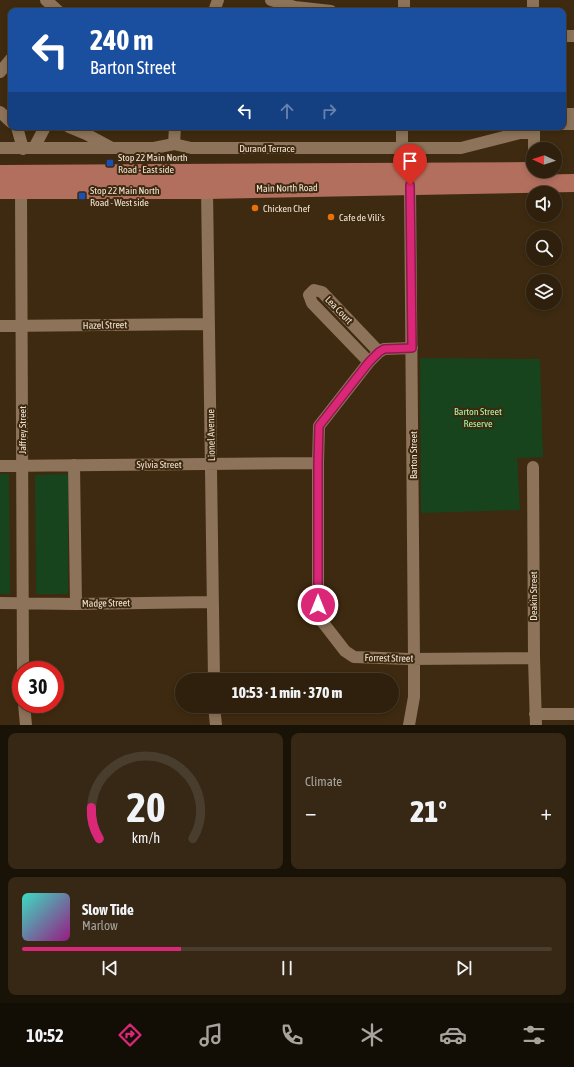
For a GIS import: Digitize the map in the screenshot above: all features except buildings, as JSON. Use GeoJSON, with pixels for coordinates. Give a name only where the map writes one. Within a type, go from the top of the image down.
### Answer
{"type":"FeatureCollection","features":[{"type":"Feature","properties":{"kind":"highway"},"geometry":{"type":"LineString","coordinates":[[562,171],[574,171]]}},
{"type":"Feature","properties":{"kind":"highway","name":"Main North Road"},"geometry":{"type":"LineString","coordinates":[[0,174],[21,182],[207,190],[410,185],[526,176]]}},
{"type":"Feature","properties":{"kind":"highway","name":"Main North Road"},"geometry":{"type":"LineString","coordinates":[[0,190],[21,182],[526,175]]}},
{"type":"Feature","properties":{"kind":"highway","name":"Main North Road"},"geometry":{"type":"LineString","coordinates":[[549,178],[574,183]]}},
{"type":"Feature","properties":{"kind":"street"},"geometry":{"type":"LineString","coordinates":[[46,0],[53,8]]}},
{"type":"Feature","properties":{"kind":"street"},"geometry":{"type":"LineString","coordinates":[[271,0],[304,8]]}},
{"type":"Feature","properties":{"kind":"street"},"geometry":{"type":"LineString","coordinates":[[0,72],[8,63]]}},
{"type":"Feature","properties":{"kind":"street"},"geometry":{"type":"LineString","coordinates":[[0,112],[8,119]]}},
{"type":"Feature","properties":{"kind":"street"},"geometry":{"type":"LineString","coordinates":[[19,130],[28,148],[43,130]]}},
{"type":"Feature","properties":{"kind":"street"},"geometry":{"type":"LineString","coordinates":[[76,130],[113,148]]}},
{"type":"Feature","properties":{"kind":"street"},"geometry":{"type":"LineString","coordinates":[[174,144],[175,130]]}},
{"type":"Feature","properties":{"kind":"street"},"geometry":{"type":"LineString","coordinates":[[402,130],[402,147]]}},
{"type":"Feature","properties":{"kind":"street"},"geometry":{"type":"LineString","coordinates":[[534,130],[534,142]]}},
{"type":"Feature","properties":{"kind":"street","name":"Durand Terrace"},"geometry":{"type":"LineString","coordinates":[[0,148],[154,148],[174,144],[191,148],[461,148],[534,130]]}},
{"type":"Feature","properties":{"kind":"street","name":"Jaffrey Street"},"geometry":{"type":"LineString","coordinates":[[21,182],[23,661]]}},
{"type":"Feature","properties":{"kind":"street","name":"Barton Street"},"geometry":{"type":"LineString","coordinates":[[409,725],[414,697],[410,185]]}},
{"type":"Feature","properties":{"kind":"street","name":"Lionel Avenue"},"geometry":{"type":"LineString","coordinates":[[207,190],[214,673]]}},
{"type":"Feature","properties":{"kind":"street","name":"Lea Court"},"geometry":{"type":"LineString","coordinates":[[369,362],[312,303],[309,295],[314,290],[322,292],[379,352]]}},
{"type":"Feature","properties":{"kind":"street","name":"Hazel Street"},"geometry":{"type":"LineString","coordinates":[[0,326],[209,324]]}},
{"type":"Feature","properties":{"kind":"street"},"geometry":{"type":"LineString","coordinates":[[379,352],[384,349],[412,348]]}},
{"type":"Feature","properties":{"kind":"street","name":"Forrest Street"},"geometry":{"type":"LineString","coordinates":[[379,352],[369,362],[319,426],[318,605],[320,620],[345,651],[354,657],[534,658]]}},
{"type":"Feature","properties":{"kind":"street","name":"Sylvia Street"},"geometry":{"type":"LineString","coordinates":[[0,466],[318,463]]}},
{"type":"Feature","properties":{"kind":"street"},"geometry":{"type":"LineString","coordinates":[[74,465],[76,604]]}},
{"type":"Feature","properties":{"kind":"street","name":"Deakin Street"},"geometry":{"type":"LineString","coordinates":[[533,467],[535,719]]}},
{"type":"Feature","properties":{"kind":"street","name":"Madge Street"},"geometry":{"type":"LineString","coordinates":[[0,603],[76,604],[212,602]]}},
{"type":"Feature","properties":{"kind":"street"},"geometry":{"type":"LineString","coordinates":[[18,725],[22,713]]}},
{"type":"Feature","properties":{"kind":"street"},"geometry":{"type":"LineString","coordinates":[[25,713],[26,725]]}},
{"type":"Feature","properties":{"kind":"street"},"geometry":{"type":"LineString","coordinates":[[535,719],[574,714]]}},
{"type":"Feature","properties":{"kind":"green space","name":"Barton Street Reserve"},"geometry":{"type":"Polygon","coordinates":[[[420,358],[540,359],[543,457],[517,458],[520,510],[421,513],[420,358]]]}},
{"type":"Feature","properties":{"kind":"green space"},"geometry":{"type":"Polygon","coordinates":[[[0,474],[9,474],[10,594],[0,594],[0,474]]]}},
{"type":"Feature","properties":{"kind":"green space"},"geometry":{"type":"Polygon","coordinates":[[[68,474],[68,594],[36,594],[35,475],[68,474]]]}},
{"type":"Feature","properties":{"kind":"place","name":"Stop 22 Main North Road - East side"},"geometry":{"type":"Point","coordinates":[110,163]}},
{"type":"Feature","properties":{"kind":"place","name":"Stop 22 Main North Road - West side"},"geometry":{"type":"Point","coordinates":[82,196]}},
{"type":"Feature","properties":{"kind":"place","name":"Chicken Chef"},"geometry":{"type":"Point","coordinates":[255,208]}},
{"type":"Feature","properties":{"kind":"place","name":"Cafe de Vili's"},"geometry":{"type":"Point","coordinates":[331,217]}},
{"type":"Feature","properties":{"kind":"route"},"geometry":{"type":"LineString","coordinates":[[318,605],[319,426],[369,362],[379,352],[384,349],[412,348],[410,185]]}}]}
